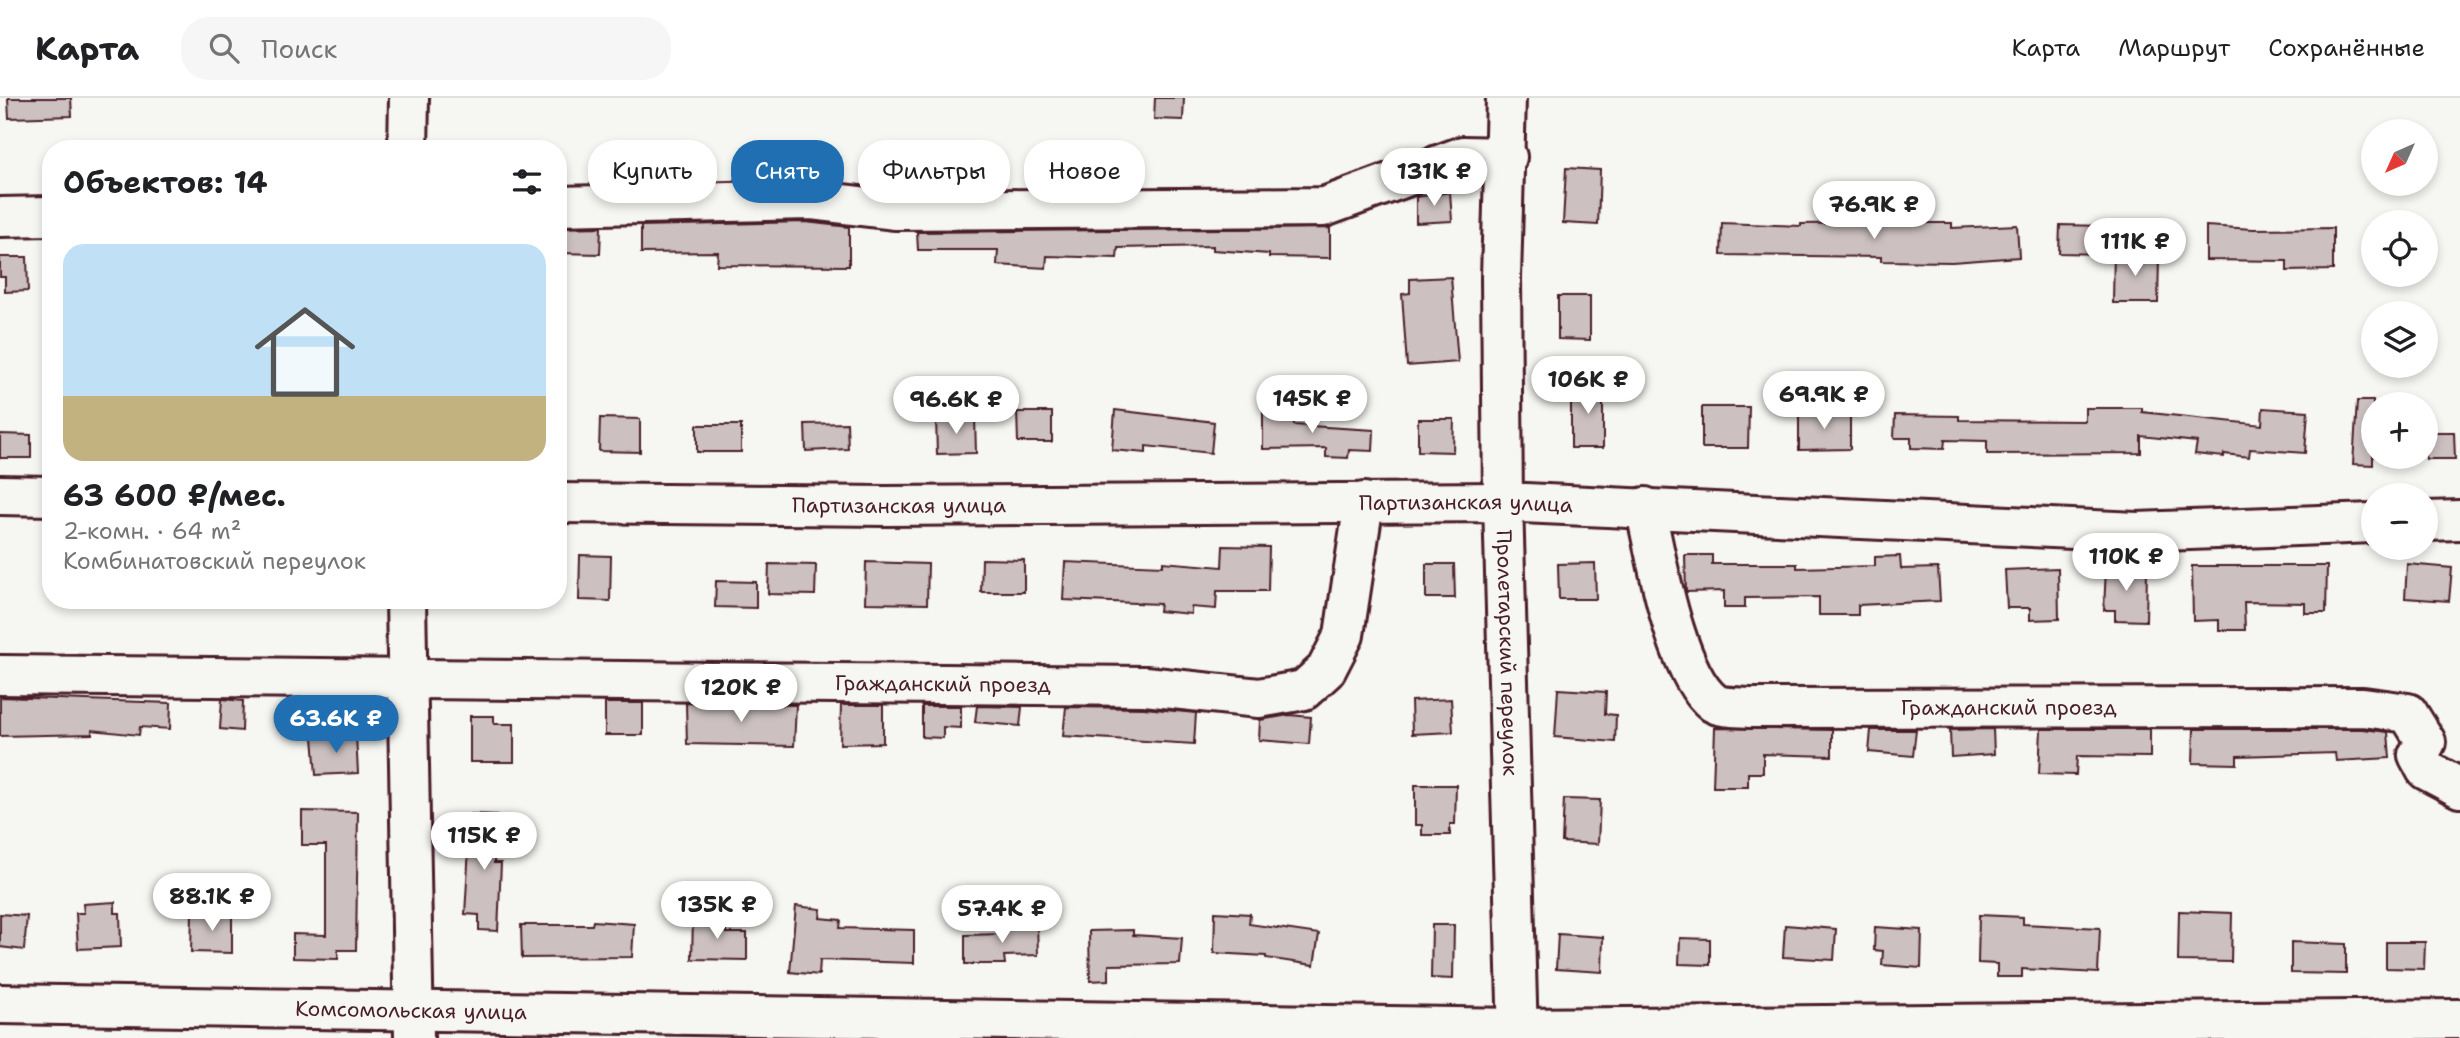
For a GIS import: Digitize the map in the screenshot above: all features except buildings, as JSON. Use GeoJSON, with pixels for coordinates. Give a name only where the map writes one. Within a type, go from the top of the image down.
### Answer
{"type":"FeatureCollection","features":[{"type":"Feature","properties":{"kind":"street"},"geometry":{"type":"LineString","coordinates":[[408,140],[409,98]]}},
{"type":"Feature","properties":{"kind":"street","name":"Пролетарский переулок"},"geometry":{"type":"LineString","coordinates":[[1506,98],[1507,157],[1501,278],[1503,502],[1518,1033]]}},
{"type":"Feature","properties":{"kind":"street"},"geometry":{"type":"LineString","coordinates":[[567,206],[810,200],[894,210],[1324,207],[1463,156],[1507,157]]}},
{"type":"Feature","properties":{"kind":"street"},"geometry":{"type":"LineString","coordinates":[[0,217],[42,216]]}},
{"type":"Feature","properties":{"kind":"street"},"geometry":{"type":"LineString","coordinates":[[0,495],[42,496]]}},
{"type":"Feature","properties":{"kind":"street","name":"Гражданский проезд"},"geometry":{"type":"LineString","coordinates":[[0,676],[1145,686],[1259,698],[1304,690],[1326,670],[1344,635],[1364,502]]}},
{"type":"Feature","properties":{"kind":"street","name":"Партизанская улица"},"geometry":{"type":"LineString","coordinates":[[567,503],[886,506],[1503,502],[2137,532],[2361,523]]}},
{"type":"Feature","properties":{"kind":"street","name":"Гражданский проезд"},"geometry":{"type":"LineString","coordinates":[[1645,507],[1674,628],[1698,687],[1716,705],[1751,708],[2363,707],[2407,713],[2426,742],[2418,755],[2426,770],[2460,788]]}},
{"type":"Feature","properties":{"kind":"street"},"geometry":{"type":"LineString","coordinates":[[2438,521],[2460,520]]}},
{"type":"Feature","properties":{"kind":"street"},"geometry":{"type":"LineString","coordinates":[[406,609],[414,1023]]}},
{"type":"Feature","properties":{"kind":"street","name":"Комсомольская улица"},"geometry":{"type":"LineString","coordinates":[[0,1004],[414,1023],[1518,1033],[2460,1019]]}}]}
